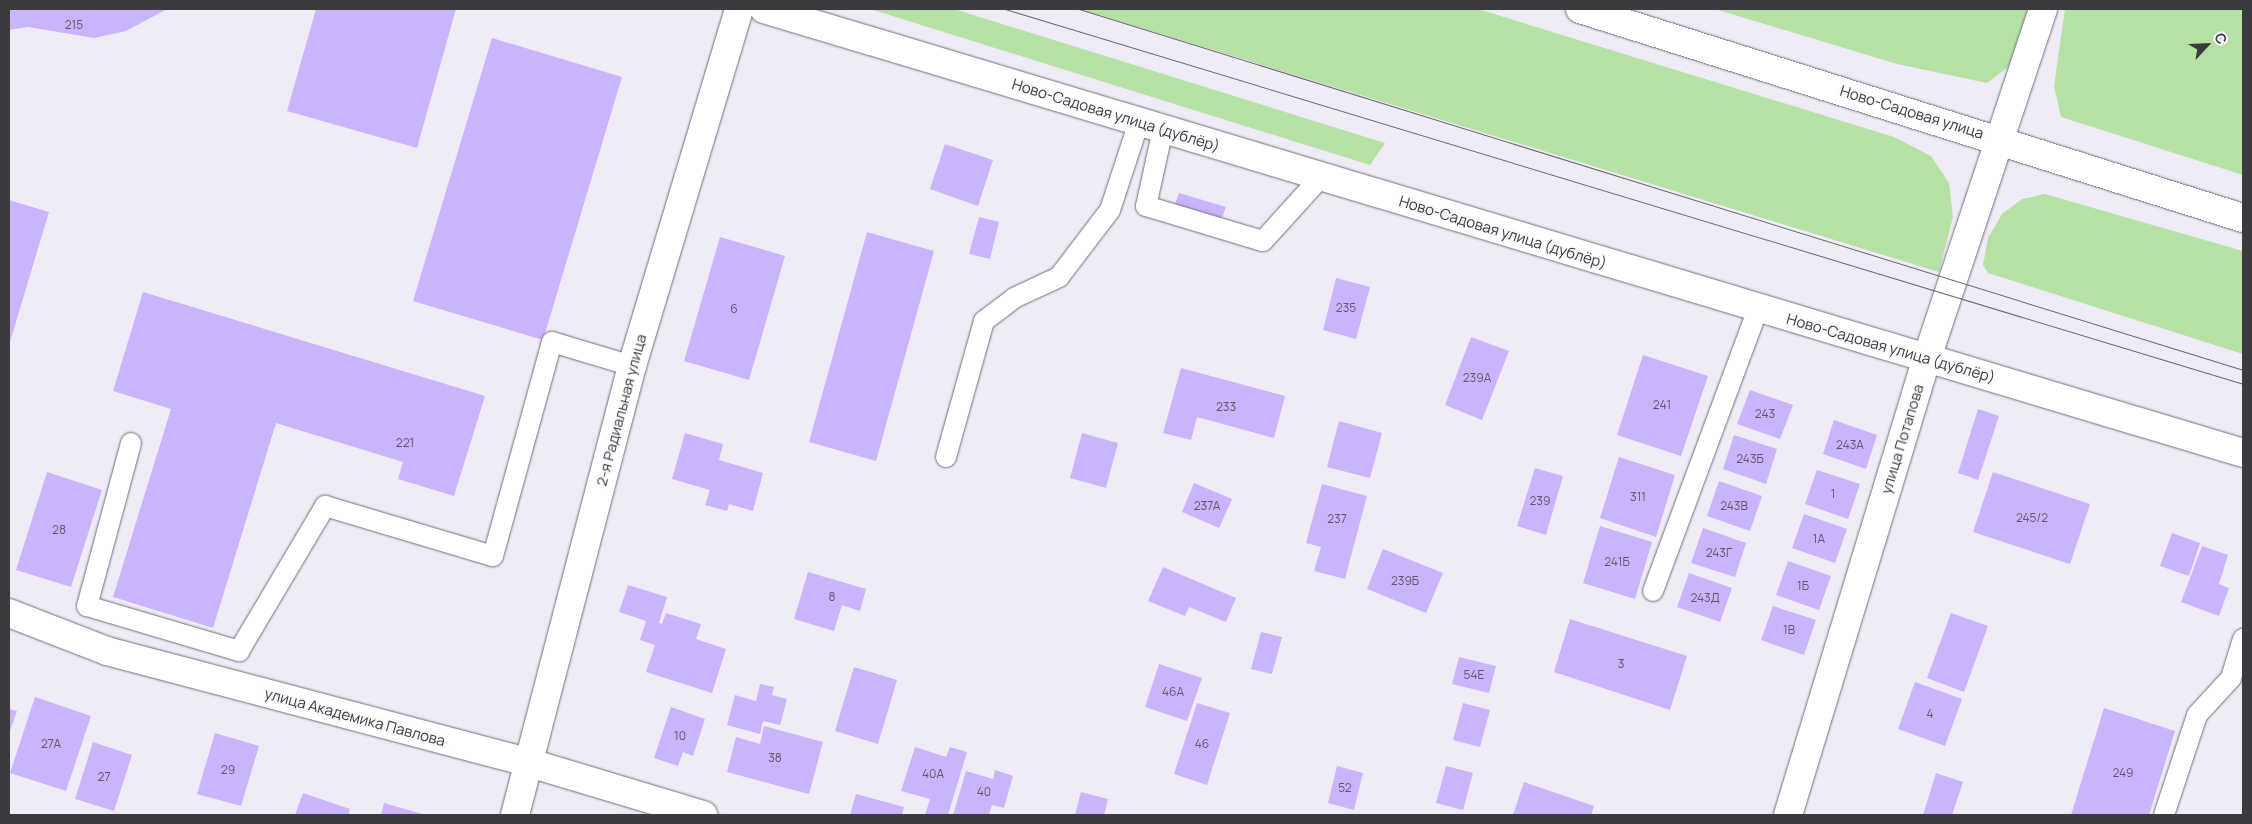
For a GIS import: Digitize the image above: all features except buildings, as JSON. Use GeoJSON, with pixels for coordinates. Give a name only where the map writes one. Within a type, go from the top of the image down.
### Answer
{"type":"FeatureCollection","features":[{"type":"Feature","properties":{"kind":"street","name":"2-я Радиальная улица"},"geometry":{"type":"LineString","coordinates":[[514,815],[530,763],[632,366],[739,9]]}},
{"type":"Feature","properties":{"kind":"street","name":"Ново-Садовая улица (дублёр)"},"geometry":{"type":"LineString","coordinates":[[764,9],[1758,309],[2243,453]]}},
{"type":"Feature","properties":{"kind":"street","name":"Ново-Садовая улица"},"geometry":{"type":"LineString","coordinates":[[1580,9],[2000,139],[2243,218]]}},
{"type":"Feature","properties":{"kind":"street","name":"улица Потапова"},"geometry":{"type":"LineString","coordinates":[[1788,815],[1926,358],[2043,9]]}},
{"type":"Feature","properties":{"kind":"street","name":"улица Академика Павлова"},"geometry":{"type":"LineString","coordinates":[[9,613],[107,652],[530,763],[703,815]]}},
{"type":"Feature","properties":{"kind":"lane"},"geometry":{"type":"LineString","coordinates":[[1151,125],[1146,206],[1263,241],[1321,177]]}},
{"type":"Feature","properties":{"kind":"lane"},"geometry":{"type":"LineString","coordinates":[[946,457],[984,321],[1065,270],[1110,210],[1151,125]]}},
{"type":"Feature","properties":{"kind":"lane"},"geometry":{"type":"LineString","coordinates":[[1653,591],[1758,309]]}},
{"type":"Feature","properties":{"kind":"lane"},"geometry":{"type":"LineString","coordinates":[[131,443],[87,606],[239,651],[325,506],[493,556],[552,342],[632,366]]}},
{"type":"Feature","properties":{"kind":"lane"},"geometry":{"type":"LineString","coordinates":[[2164,815],[2197,715],[2232,678],[2243,639]]}},
{"type":"Feature","properties":{"kind":"green space"},"geometry":{"type":"Polygon","coordinates":[[[870,9],[954,9],[1385,143],[1370,165],[870,9]]]}},
{"type":"Feature","properties":{"kind":"green space"},"geometry":{"type":"Polygon","coordinates":[[[1079,9],[1478,9],[1894,137],[1931,156],[1949,183],[1953,217],[1939,272],[1079,9]]]}},
{"type":"Feature","properties":{"kind":"green space"},"geometry":{"type":"Polygon","coordinates":[[[1715,9],[2037,9],[2028,52],[1987,83],[1897,64],[1715,9]]]}},
{"type":"Feature","properties":{"kind":"green space"},"geometry":{"type":"Polygon","coordinates":[[[2065,9],[2243,9],[2243,175],[2061,117],[2054,86],[2065,9]]]}},
{"type":"Feature","properties":{"kind":"green space"},"geometry":{"type":"Polygon","coordinates":[[[2045,194],[2243,251],[2243,354],[1988,273],[1983,265],[1988,238],[2002,214],[2022,199],[2045,194]]]}},
{"type":"Feature","properties":{"kind":"tram line"},"geometry":{"type":"LineString","coordinates":[[1005,9],[2243,384]]}},
{"type":"Feature","properties":{"kind":"tram line"},"geometry":{"type":"LineString","coordinates":[[1079,9],[2243,370]]}}]}
